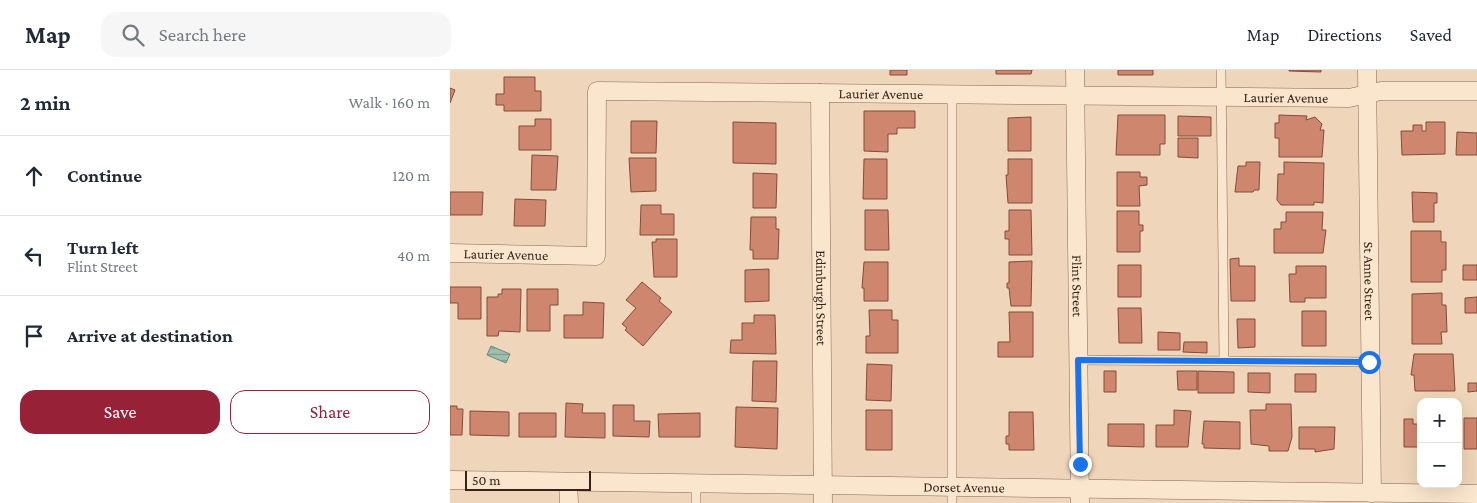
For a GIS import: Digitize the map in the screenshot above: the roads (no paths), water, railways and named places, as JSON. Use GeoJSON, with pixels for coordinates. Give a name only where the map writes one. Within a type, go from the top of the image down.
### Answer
{"type":"FeatureCollection","features":[{"type":"Feature","properties":{"kind":"street","name":"Flint Street"},"geometry":{"type":"LineString","coordinates":[[1075,70],[1080,495]]}},
{"type":"Feature","properties":{"kind":"street","name":"St Anne Street"},"geometry":{"type":"LineString","coordinates":[[1367,70],[1372,493]]}},
{"type":"Feature","properties":{"kind":"street","name":"Laurier Avenue"},"geometry":{"type":"LineString","coordinates":[[450,253],[596,256],[597,91],[1349,98],[1381,91],[1477,91]]}},
{"type":"Feature","properties":{"kind":"street","name":"Edinburgh Street"},"geometry":{"type":"LineString","coordinates":[[820,93],[823,503]]}},
{"type":"Feature","properties":{"kind":"street","name":"Dorset Avenue"},"geometry":{"type":"LineString","coordinates":[[450,480],[824,484],[952,496],[1477,494]]}},
{"type":"Feature","properties":{"kind":"street"},"geometry":{"type":"LineString","coordinates":[[568,482],[569,503]]}},
{"type":"Feature","properties":{"kind":"lane"},"geometry":{"type":"LineString","coordinates":[[1221,70],[1224,361]]}},
{"type":"Feature","properties":{"kind":"lane"},"geometry":{"type":"LineString","coordinates":[[952,93],[952,496]]}},
{"type":"Feature","properties":{"kind":"lane"},"geometry":{"type":"LineString","coordinates":[[1078,360],[1369,362]]}},
{"type":"Feature","properties":{"kind":"lane"},"geometry":{"type":"LineString","coordinates":[[696,484],[696,503]]}}]}
